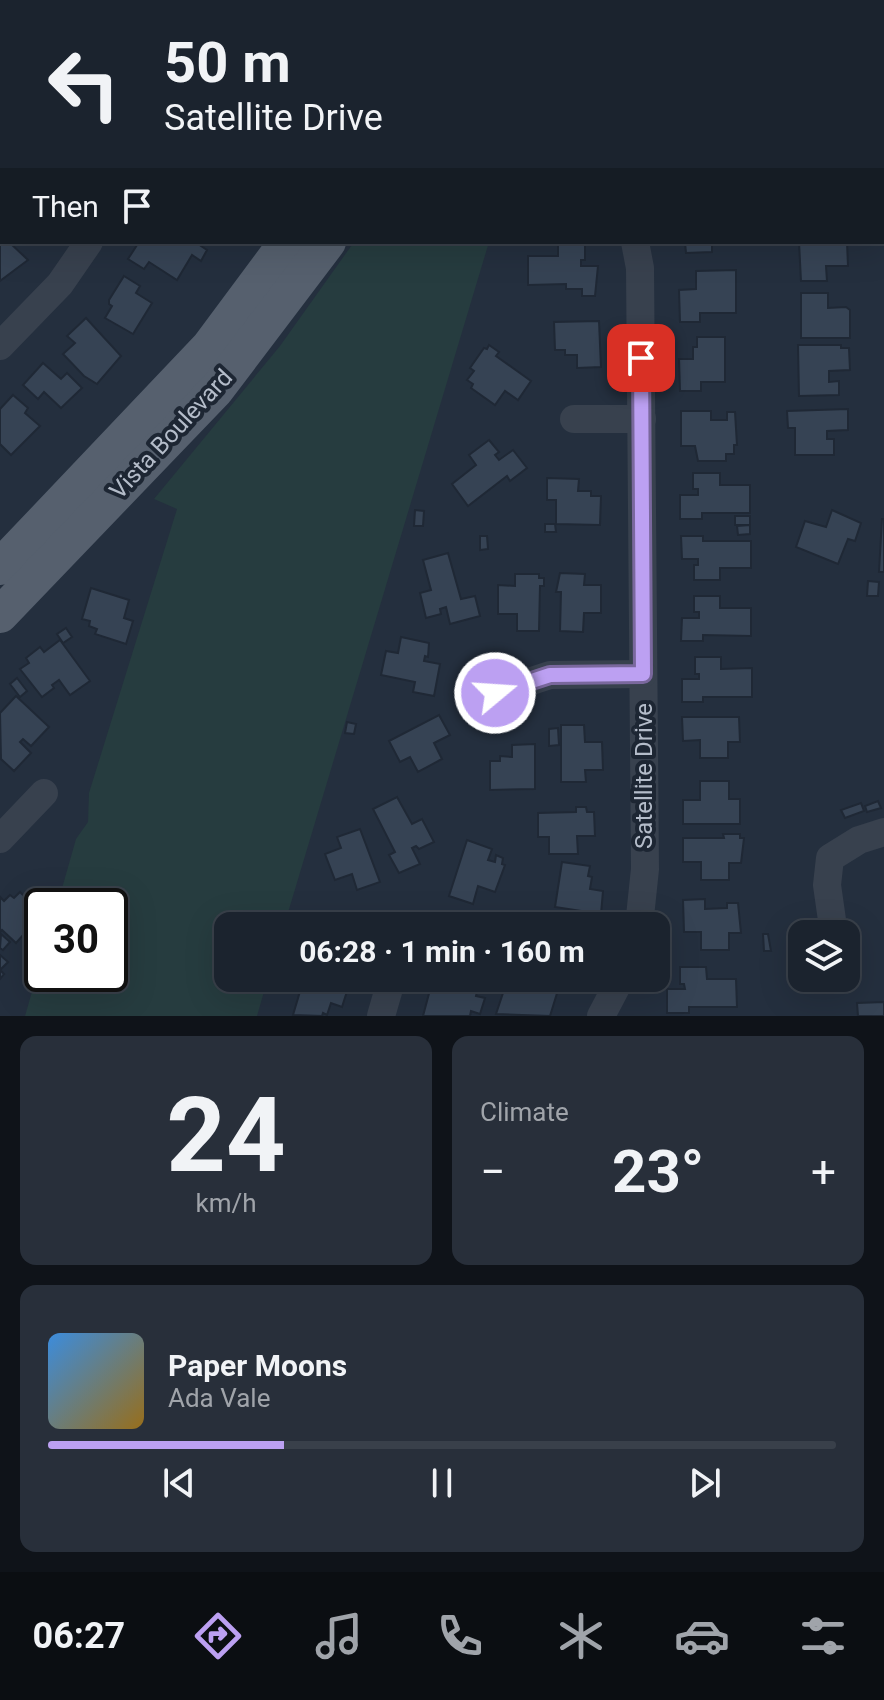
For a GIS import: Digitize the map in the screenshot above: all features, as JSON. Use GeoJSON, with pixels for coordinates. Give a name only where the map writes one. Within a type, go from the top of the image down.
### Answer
{"type":"FeatureCollection","features":[{"type":"Feature","properties":{"kind":"main road","name":"Vista Boulevard"},"geometry":{"type":"LineString","coordinates":[[0,567],[209,347],[286,244]]}},
{"type":"Feature","properties":{"kind":"main road","name":"Vista Boulevard"},"geometry":{"type":"LineString","coordinates":[[0,615],[216,390],[326,244]]}},
{"type":"Feature","properties":{"kind":"street"},"geometry":{"type":"LineString","coordinates":[[0,346],[60,284],[88,244]]}},
{"type":"Feature","properties":{"kind":"street","name":"Satellite Drive"},"geometry":{"type":"LineString","coordinates":[[635,244],[640,268],[642,419],[645,869],[640,912]]}},
{"type":"Feature","properties":{"kind":"street"},"geometry":{"type":"LineString","coordinates":[[574,419],[642,419]]}},
{"type":"Feature","properties":{"kind":"street"},"geometry":{"type":"LineString","coordinates":[[495,693],[550,675],[643,674]]}},
{"type":"Feature","properties":{"kind":"street"},"geometry":{"type":"LineString","coordinates":[[0,839],[44,793]]}},
{"type":"Feature","properties":{"kind":"street"},"geometry":{"type":"LineString","coordinates":[[832,920],[827,885],[830,858],[859,840],[884,832]]}},
{"type":"Feature","properties":{"kind":"street"},"geometry":{"type":"LineString","coordinates":[[381,1016],[388,992]]}},
{"type":"Feature","properties":{"kind":"street"},"geometry":{"type":"LineString","coordinates":[[601,1016],[614,992]]}},
{"type":"Feature","properties":{"kind":"green space"},"geometry":{"type":"Polygon","coordinates":[[[353,244],[488,244],[288,912],[214,912],[214,992],[264,992],[257,1016],[25,1016],[32,992],[128,992],[128,888],[62,888],[76,839],[88,822],[89,793],[177,509],[154,499],[280,346],[353,244]]]}},
{"type":"Feature","properties":{"kind":"building"},"geometry":{"type":"Polygon","coordinates":[[[0,244],[11,244],[28,260],[0,281],[0,244]]]}},
{"type":"Feature","properties":{"kind":"building"},"geometry":{"type":"Polygon","coordinates":[[[138,244],[198,244],[207,250],[201,261],[192,255],[177,280],[149,262],[144,269],[128,259],[138,244]]]}},
{"type":"Feature","properties":{"kind":"building"},"geometry":{"type":"Polygon","coordinates":[[[558,244],[585,244],[585,260],[581,260],[581,266],[598,266],[595,296],[582,296],[582,289],[566,289],[566,284],[528,285],[528,256],[558,256],[558,244]]]}},
{"type":"Feature","properties":{"kind":"building"},"geometry":{"type":"Polygon","coordinates":[[[685,244],[712,244],[712,252],[686,253],[685,244]]]}},
{"type":"Feature","properties":{"kind":"building"},"geometry":{"type":"Polygon","coordinates":[[[799,244],[847,244],[848,266],[826,266],[827,281],[801,281],[799,244]]]}},
{"type":"Feature","properties":{"kind":"building"},"geometry":{"type":"Polygon","coordinates":[[[736,270],[736,313],[700,313],[700,322],[680,322],[679,290],[696,289],[696,271],[736,270]]]}},
{"type":"Feature","properties":{"kind":"building"},"geometry":{"type":"Polygon","coordinates":[[[124,276],[140,286],[136,293],[152,303],[133,334],[105,318],[112,306],[109,300],[124,276]]]}},
{"type":"Feature","properties":{"kind":"building"},"geometry":{"type":"Polygon","coordinates":[[[801,293],[828,293],[828,308],[846,307],[850,310],[850,338],[801,338],[801,293]]]}},
{"type":"Feature","properties":{"kind":"building"},"geometry":{"type":"Polygon","coordinates":[[[86,318],[121,356],[97,384],[84,376],[63,354],[75,343],[67,336],[86,318]]]}},
{"type":"Feature","properties":{"kind":"building"},"geometry":{"type":"Polygon","coordinates":[[[599,321],[601,367],[577,368],[577,355],[565,355],[565,350],[555,350],[554,322],[599,321]]]}},
{"type":"Feature","properties":{"kind":"building"},"geometry":{"type":"Polygon","coordinates":[[[697,337],[725,337],[725,382],[701,382],[701,391],[680,391],[679,359],[693,359],[697,337]]]}},
{"type":"Feature","properties":{"kind":"building"},"geometry":{"type":"Polygon","coordinates":[[[489,345],[499,352],[496,356],[531,381],[518,400],[505,391],[495,405],[471,388],[473,384],[467,380],[474,371],[470,368],[489,345]]]}},
{"type":"Feature","properties":{"kind":"building"},"geometry":{"type":"Polygon","coordinates":[[[798,345],[841,345],[841,348],[849,348],[850,370],[829,371],[829,382],[839,381],[839,395],[799,396],[798,345]]]}},
{"type":"Feature","properties":{"kind":"building"},"geometry":{"type":"Polygon","coordinates":[[[43,363],[61,379],[67,373],[82,388],[61,408],[44,392],[38,399],[23,385],[43,363]]]}},
{"type":"Feature","properties":{"kind":"building"},"geometry":{"type":"Polygon","coordinates":[[[13,395],[28,408],[25,413],[40,426],[11,455],[0,444],[0,409],[13,395]]]}},
{"type":"Feature","properties":{"kind":"building"},"geometry":{"type":"Polygon","coordinates":[[[848,409],[848,430],[827,431],[827,439],[834,439],[834,455],[795,455],[795,428],[788,428],[787,411],[848,409]]]}},
{"type":"Feature","properties":{"kind":"building"},"geometry":{"type":"Polygon","coordinates":[[[681,411],[711,411],[711,420],[727,420],[727,412],[735,412],[737,445],[734,445],[734,454],[726,454],[726,461],[698,461],[695,446],[681,446],[681,411]]]}},
{"type":"Feature","properties":{"kind":"building"},"geometry":{"type":"Polygon","coordinates":[[[489,440],[499,452],[495,455],[499,460],[513,450],[527,468],[510,481],[507,476],[468,506],[452,484],[476,465],[469,455],[489,440]]]}},
{"type":"Feature","properties":{"kind":"building"},"geometry":{"type":"Polygon","coordinates":[[[693,473],[720,473],[720,485],[750,485],[750,513],[702,513],[702,519],[680,519],[680,495],[698,495],[698,489],[693,489],[693,473]]]}},
{"type":"Feature","properties":{"kind":"building"},"geometry":{"type":"Polygon","coordinates":[[[547,478],[579,479],[578,491],[591,491],[591,496],[601,496],[600,525],[556,524],[556,500],[547,500],[547,478]]]}},
{"type":"Feature","properties":{"kind":"building"},"geometry":{"type":"Polygon","coordinates":[[[415,510],[424,511],[423,526],[414,526],[415,510]]]}},
{"type":"Feature","properties":{"kind":"building"},"geometry":{"type":"Polygon","coordinates":[[[832,510],[861,523],[855,541],[848,539],[838,564],[796,547],[805,521],[826,527],[832,510]]]}},
{"type":"Feature","properties":{"kind":"building"},"geometry":{"type":"Polygon","coordinates":[[[735,516],[750,516],[750,525],[735,525],[735,516]]]}},
{"type":"Feature","properties":{"kind":"building"},"geometry":{"type":"Polygon","coordinates":[[[882,519],[884,572],[879,572],[882,519]]]}},
{"type":"Feature","properties":{"kind":"building"},"geometry":{"type":"Polygon","coordinates":[[[545,524],[555,524],[556,532],[545,532],[545,524]]]}},
{"type":"Feature","properties":{"kind":"building"},"geometry":{"type":"Polygon","coordinates":[[[750,525],[750,534],[738,535],[737,526],[750,525]]]}},
{"type":"Feature","properties":{"kind":"building"},"geometry":{"type":"Polygon","coordinates":[[[480,536],[487,536],[488,549],[480,550],[480,536]]]}},
{"type":"Feature","properties":{"kind":"building"},"geometry":{"type":"Polygon","coordinates":[[[681,536],[703,536],[703,541],[751,541],[751,568],[720,568],[720,580],[694,580],[694,565],[698,565],[698,559],[682,559],[681,536]]]}},
{"type":"Feature","properties":{"kind":"building"},"geometry":{"type":"Polygon","coordinates":[[[448,553],[461,599],[475,596],[480,616],[450,624],[446,607],[440,609],[441,614],[426,618],[420,593],[431,590],[423,560],[448,553]]]}},
{"type":"Feature","properties":{"kind":"building"},"geometry":{"type":"Polygon","coordinates":[[[560,573],[585,574],[584,585],[601,585],[601,613],[584,613],[583,632],[560,631],[561,592],[556,592],[560,573]]]}},
{"type":"Feature","properties":{"kind":"building"},"geometry":{"type":"Polygon","coordinates":[[[515,574],[539,574],[539,578],[544,578],[544,586],[540,586],[539,631],[517,631],[517,614],[498,614],[498,585],[515,586],[515,574]]]}},
{"type":"Feature","properties":{"kind":"building"},"geometry":{"type":"Polygon","coordinates":[[[868,581],[879,582],[878,596],[867,596],[868,581]]]}},
{"type":"Feature","properties":{"kind":"building"},"geometry":{"type":"Polygon","coordinates":[[[91,588],[129,600],[124,618],[133,621],[126,644],[95,634],[97,629],[89,626],[90,621],[82,619],[91,588]]]}},
{"type":"Feature","properties":{"kind":"building"},"geometry":{"type":"Polygon","coordinates":[[[694,596],[720,596],[720,608],[751,608],[751,636],[703,635],[703,641],[681,641],[682,618],[699,618],[699,612],[694,612],[694,596]]]}},
{"type":"Feature","properties":{"kind":"building"},"geometry":{"type":"Polygon","coordinates":[[[66,628],[72,637],[63,643],[57,634],[66,628]]]}},
{"type":"Feature","properties":{"kind":"building"},"geometry":{"type":"Polygon","coordinates":[[[401,637],[429,643],[428,657],[425,656],[424,661],[440,664],[434,696],[413,692],[415,682],[381,675],[386,651],[398,653],[401,637]]]}},
{"type":"Feature","properties":{"kind":"building"},"geometry":{"type":"Polygon","coordinates":[[[60,640],[90,681],[70,695],[59,680],[42,697],[20,669],[29,663],[26,658],[40,647],[44,652],[60,640]]]}},
{"type":"Feature","properties":{"kind":"building"},"geometry":{"type":"Polygon","coordinates":[[[695,657],[721,657],[721,669],[752,668],[752,697],[703,697],[703,702],[682,702],[682,679],[699,679],[699,674],[695,674],[695,657]]]}},
{"type":"Feature","properties":{"kind":"building"},"geometry":{"type":"Polygon","coordinates":[[[17,678],[27,691],[20,697],[10,684],[17,678]]]}},
{"type":"Feature","properties":{"kind":"building"},"geometry":{"type":"Polygon","coordinates":[[[16,696],[49,727],[31,746],[23,739],[20,742],[31,753],[14,771],[1,759],[0,713],[16,696]]]}},
{"type":"Feature","properties":{"kind":"building"},"geometry":{"type":"Polygon","coordinates":[[[439,715],[450,735],[434,743],[442,759],[418,772],[410,757],[400,762],[389,741],[439,715]]]}},
{"type":"Feature","properties":{"kind":"building"},"geometry":{"type":"Polygon","coordinates":[[[682,717],[739,717],[740,742],[728,742],[728,758],[700,758],[700,740],[683,741],[682,717]]]}},
{"type":"Feature","properties":{"kind":"building"},"geometry":{"type":"Polygon","coordinates":[[[347,722],[356,724],[354,734],[345,733],[347,722]]]}},
{"type":"Feature","properties":{"kind":"building"},"geometry":{"type":"Polygon","coordinates":[[[561,725],[584,725],[585,742],[602,742],[603,770],[585,770],[586,782],[561,782],[561,725]]]}},
{"type":"Feature","properties":{"kind":"building"},"geometry":{"type":"Polygon","coordinates":[[[558,728],[559,745],[549,746],[549,729],[558,728]]]}},
{"type":"Feature","properties":{"kind":"building"},"geometry":{"type":"Polygon","coordinates":[[[535,744],[535,789],[490,790],[490,761],[500,761],[500,756],[512,757],[512,745],[535,744]]]}},
{"type":"Feature","properties":{"kind":"building"},"geometry":{"type":"Polygon","coordinates":[[[700,781],[729,781],[729,799],[740,799],[740,824],[683,824],[683,800],[700,800],[700,781]]]}},
{"type":"Feature","properties":{"kind":"building"},"geometry":{"type":"Polygon","coordinates":[[[397,797],[412,824],[422,819],[434,842],[419,849],[416,846],[412,848],[420,864],[399,873],[389,855],[395,852],[373,809],[397,797]]]}},
{"type":"Feature","properties":{"kind":"building"},"geometry":{"type":"Polygon","coordinates":[[[878,801],[881,808],[867,812],[865,806],[878,801]]]}},
{"type":"Feature","properties":{"kind":"building"},"geometry":{"type":"Polygon","coordinates":[[[861,803],[864,811],[845,818],[841,810],[861,803]]]}},
{"type":"Feature","properties":{"kind":"building"},"geometry":{"type":"Polygon","coordinates":[[[576,807],[586,807],[587,812],[594,812],[595,836],[577,836],[578,854],[549,854],[549,837],[538,837],[538,813],[576,812],[576,807]]]}},
{"type":"Feature","properties":{"kind":"building"},"geometry":{"type":"Polygon","coordinates":[[[360,829],[380,882],[357,890],[352,874],[335,880],[325,854],[341,848],[337,837],[360,829]]]}},
{"type":"Feature","properties":{"kind":"building"},"geometry":{"type":"Polygon","coordinates":[[[723,834],[740,834],[740,838],[744,838],[741,863],[729,863],[729,880],[701,880],[701,862],[683,862],[683,838],[724,838],[723,834]]]}},
{"type":"Feature","properties":{"kind":"building"},"geometry":{"type":"Polygon","coordinates":[[[467,840],[492,849],[488,860],[495,862],[496,855],[503,858],[502,864],[505,865],[495,892],[478,886],[473,904],[449,896],[467,840]]]}},
{"type":"Feature","properties":{"kind":"building"},"geometry":{"type":"Polygon","coordinates":[[[562,862],[590,866],[590,889],[603,891],[601,912],[555,907],[562,862]]]}},
{"type":"Feature","properties":{"kind":"building"},"geometry":{"type":"Polygon","coordinates":[[[20,892],[24,896],[24,934],[16,943],[2,930],[0,932],[0,897],[4,901],[10,895],[14,898],[20,892]]]}},
{"type":"Feature","properties":{"kind":"building"},"geometry":{"type":"Polygon","coordinates":[[[705,899],[705,909],[727,908],[727,903],[738,903],[741,933],[729,933],[729,950],[701,950],[701,932],[684,932],[683,900],[705,899]]]}},
{"type":"Feature","properties":{"kind":"building"},"geometry":{"type":"Polygon","coordinates":[[[1,934],[10,942],[3,950],[0,948],[1,934]]]}},
{"type":"Feature","properties":{"kind":"building"},"geometry":{"type":"Polygon","coordinates":[[[763,934],[768,934],[771,951],[764,951],[763,934]]]}},
{"type":"Feature","properties":{"kind":"building"},"geometry":{"type":"Polygon","coordinates":[[[0,955],[8,962],[0,970],[0,955]]]}},
{"type":"Feature","properties":{"kind":"building"},"geometry":{"type":"Polygon","coordinates":[[[680,967],[706,967],[707,979],[736,979],[737,1007],[689,1007],[689,1013],[667,1013],[667,992],[670,989],[685,989],[684,984],[680,984],[680,967]]]}},
{"type":"Feature","properties":{"kind":"building"},"geometry":{"type":"Polygon","coordinates":[[[300,992],[347,992],[342,1007],[331,1003],[327,1015],[293,1015],[300,992]]]}},
{"type":"Feature","properties":{"kind":"building"},"geometry":{"type":"Polygon","coordinates":[[[429,992],[477,992],[476,996],[485,998],[480,1014],[471,1011],[470,1016],[423,1016],[429,992]]]}},
{"type":"Feature","properties":{"kind":"building"},"geometry":{"type":"Polygon","coordinates":[[[503,992],[557,992],[550,1016],[496,1014],[503,992]]]}},
{"type":"Feature","properties":{"kind":"building"},"geometry":{"type":"Polygon","coordinates":[[[884,1002],[884,1016],[858,1016],[857,1003],[884,1002]]]}},
{"type":"Feature","properties":{"kind":"route"},"geometry":{"type":"LineString","coordinates":[[495,693],[550,675],[643,674],[641,358]]}}]}
